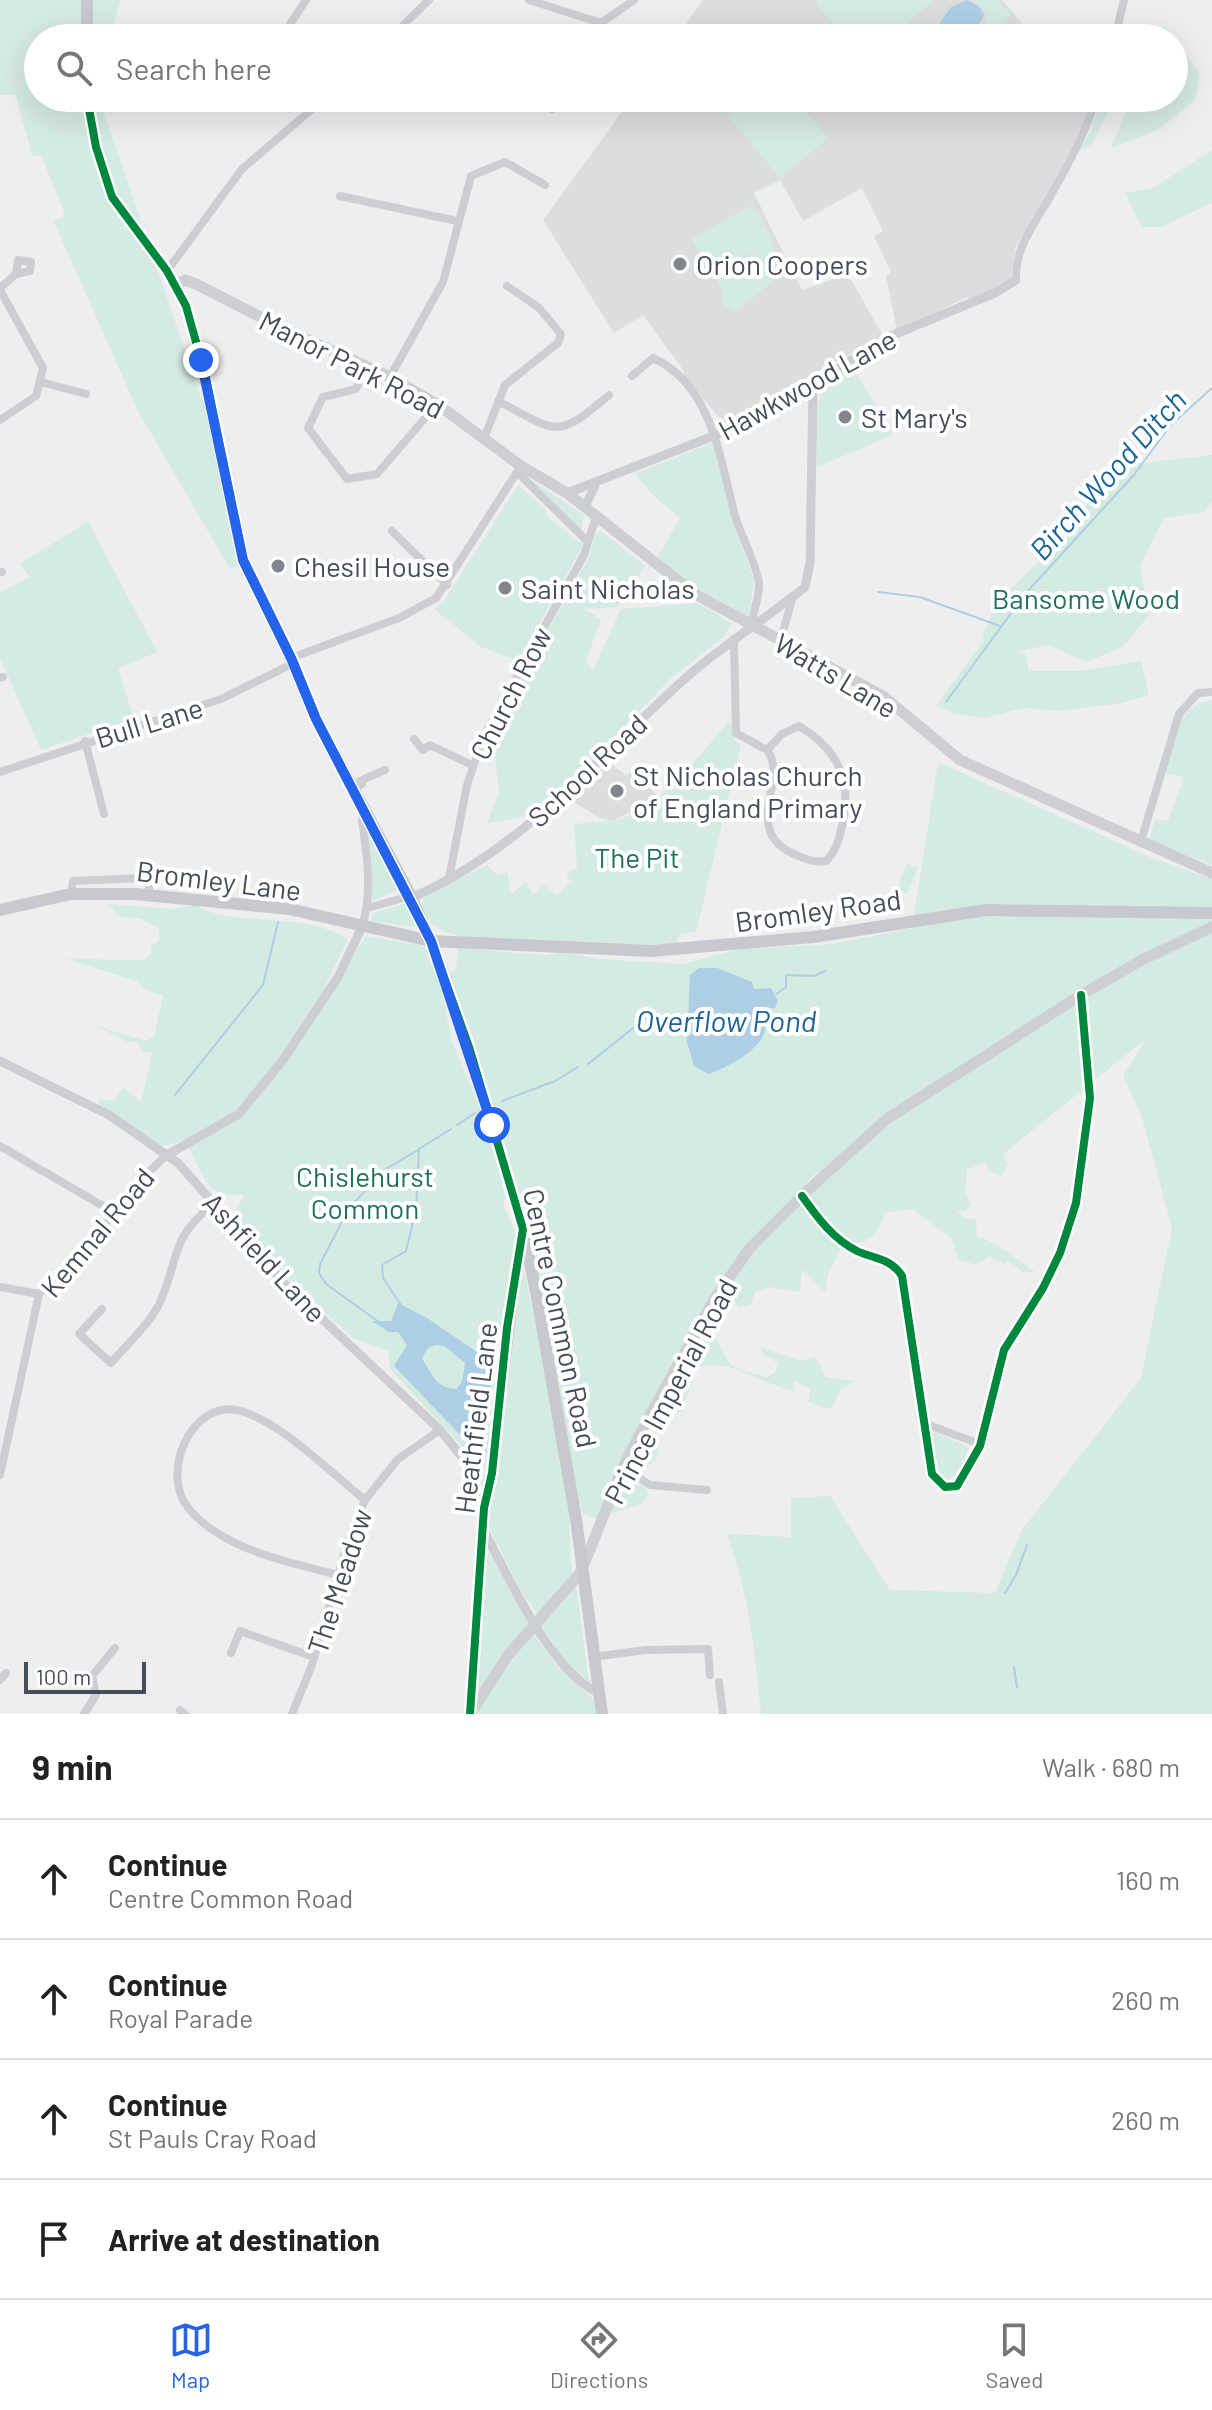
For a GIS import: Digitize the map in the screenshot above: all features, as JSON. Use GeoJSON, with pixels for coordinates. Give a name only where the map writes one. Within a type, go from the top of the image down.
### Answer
{"type":"FeatureCollection","features":[{"type":"Feature","properties":{"kind":"main road"},"geometry":{"type":"LineString","coordinates":[[87,0],[87,24]]}},
{"type":"Feature","properties":{"kind":"main road","name":"Centre Common Road"},"geometry":{"type":"LineString","coordinates":[[90,112],[96,147],[112,197],[176,286],[206,378],[243,560],[316,719],[411,897],[431,941],[469,1047],[523,1229],[576,1519],[602,1714]]}},
{"type":"Feature","properties":{"kind":"main road","name":"Manor Park Road"},"geometry":{"type":"LineString","coordinates":[[176,286],[185,280],[196,284],[280,327],[390,377],[437,404],[484,438],[519,469]]}},
{"type":"Feature","properties":{"kind":"main road","name":"Watts Lane"},"geometry":{"type":"LineString","coordinates":[[519,469],[567,493],[695,594],[883,696],[960,760],[1212,873]]}},
{"type":"Feature","properties":{"kind":"main road","name":"Bromley Lane"},"geometry":{"type":"LineString","coordinates":[[0,910],[71,894],[149,895],[289,909],[431,941]]}},
{"type":"Feature","properties":{"kind":"main road","name":"Bromley Road"},"geometry":{"type":"LineString","coordinates":[[431,941],[688,950],[813,937],[986,910],[1212,913]]}},
{"type":"Feature","properties":{"kind":"main road","name":"Prince Imperial Road"},"geometry":{"type":"LineString","coordinates":[[471,1711],[536,1623],[581,1572],[623,1467],[715,1298],[750,1248],[888,1118],[1081,995],[1142,960],[1212,927]]}},
{"type":"Feature","properties":{"kind":"street"},"geometry":{"type":"LineString","coordinates":[[290,24],[306,0]]}},
{"type":"Feature","properties":{"kind":"street"},"geometry":{"type":"LineString","coordinates":[[529,0],[601,23],[634,0]]}},
{"type":"Feature","properties":{"kind":"street"},"geometry":{"type":"LineString","coordinates":[[1118,24],[1124,0]]}},
{"type":"Feature","properties":{"kind":"street"},"geometry":{"type":"LineString","coordinates":[[404,24],[424,1]]}},
{"type":"Feature","properties":{"kind":"street"},"geometry":{"type":"LineString","coordinates":[[167,271],[242,169],[305,112]]}},
{"type":"Feature","properties":{"kind":"street"},"geometry":{"type":"LineString","coordinates":[[1016,280],[1015,261],[1022,243],[1076,149],[1091,112]]}},
{"type":"Feature","properties":{"kind":"street"},"geometry":{"type":"LineString","coordinates":[[390,377],[443,282],[471,176],[505,162],[545,185]]}},
{"type":"Feature","properties":{"kind":"street"},"geometry":{"type":"LineString","coordinates":[[340,196],[457,221]]}},
{"type":"Feature","properties":{"kind":"street"},"geometry":{"type":"LineString","coordinates":[[0,420],[36,396],[41,382],[41,358],[0,289],[16,274]]}},
{"type":"Feature","properties":{"kind":"street","name":"Hawkwood Lane"},"geometry":{"type":"LineString","coordinates":[[567,493],[716,435],[813,384],[888,337],[995,293],[1016,280]]}},
{"type":"Feature","properties":{"kind":"street"},"geometry":{"type":"LineString","coordinates":[[484,438],[498,401],[515,375],[558,343],[561,334],[538,307],[507,286]]}},
{"type":"Feature","properties":{"kind":"street"},"geometry":{"type":"LineString","coordinates":[[632,376],[653,358],[669,366],[688,388],[716,435],[734,513],[759,585],[751,626]]}},
{"type":"Feature","properties":{"kind":"street"},"geometry":{"type":"LineString","coordinates":[[367,366],[356,389],[323,397],[308,428],[347,479],[377,474],[437,404]]}},
{"type":"Feature","properties":{"kind":"street"},"geometry":{"type":"LineString","coordinates":[[41,382],[86,394]]}},
{"type":"Feature","properties":{"kind":"street"},"geometry":{"type":"LineString","coordinates":[[781,639],[793,596],[805,587],[810,563],[813,384]]}},
{"type":"Feature","properties":{"kind":"street"},"geometry":{"type":"LineString","coordinates":[[498,401],[548,427],[563,427],[575,424],[609,395]]}},
{"type":"Feature","properties":{"kind":"street"},"geometry":{"type":"LineString","coordinates":[[392,531],[447,585],[519,469]]}},
{"type":"Feature","properties":{"kind":"street","name":"Manor Park Road"},"geometry":{"type":"LineString","coordinates":[[519,469],[588,542]]}},
{"type":"Feature","properties":{"kind":"street"},"geometry":{"type":"LineString","coordinates":[[585,507],[596,483]]}},
{"type":"Feature","properties":{"kind":"street","name":"Church Row"},"geometry":{"type":"LineString","coordinates":[[449,878],[472,765],[483,738],[588,542],[596,517]]}},
{"type":"Feature","properties":{"kind":"street","name":"Bull Lane"},"geometry":{"type":"LineString","coordinates":[[0,772],[85,741],[221,699],[292,661],[399,618],[436,598],[447,585]]}},
{"type":"Feature","properties":{"kind":"street","name":"School Road"},"geometry":{"type":"LineString","coordinates":[[411,897],[509,841],[558,803],[623,735],[734,639],[793,596]]}},
{"type":"Feature","properties":{"kind":"street"},"geometry":{"type":"LineString","coordinates":[[734,639],[736,733],[767,750],[772,757],[767,809],[771,832],[790,853],[815,863],[826,861],[841,834],[849,794],[843,774],[814,735],[799,726],[782,734],[767,750]]}},
{"type":"Feature","properties":{"kind":"street"},"geometry":{"type":"LineString","coordinates":[[1141,841],[1179,714],[1198,693],[1212,692]]}},
{"type":"Feature","properties":{"kind":"street"},"geometry":{"type":"LineString","coordinates":[[414,739],[423,750],[430,745],[472,765]]}},
{"type":"Feature","properties":{"kind":"street"},"geometry":{"type":"LineString","coordinates":[[85,741],[104,814]]}},
{"type":"Feature","properties":{"kind":"street"},"geometry":{"type":"LineString","coordinates":[[352,789],[362,784],[360,781],[385,770]]}},
{"type":"Feature","properties":{"kind":"street"},"geometry":{"type":"LineString","coordinates":[[362,927],[367,908],[368,871],[362,820],[365,812]]}},
{"type":"Feature","properties":{"kind":"street"},"geometry":{"type":"LineString","coordinates":[[367,908],[411,897]]}},
{"type":"Feature","properties":{"kind":"street","name":"Kemnal Road"},"geometry":{"type":"LineString","coordinates":[[0,1475],[39,1294],[115,1213],[152,1168],[167,1155],[239,1114],[283,1060],[338,977],[362,927]]}},
{"type":"Feature","properties":{"kind":"street"},"geometry":{"type":"LineString","coordinates":[[802,1196],[824,1226],[856,1250],[889,1262],[902,1276],[932,1474],[945,1487],[959,1484],[980,1444],[1004,1350],[1043,1288],[1060,1253],[1076,1203],[1090,1098],[1081,995]]}},
{"type":"Feature","properties":{"kind":"street","name":"Ashfield Lane"},"geometry":{"type":"LineString","coordinates":[[0,1061],[97,1108],[167,1155],[285,1284],[440,1430],[466,1462],[485,1504]]}},
{"type":"Feature","properties":{"kind":"street"},"geometry":{"type":"LineString","coordinates":[[0,1146],[115,1213]]}},
{"type":"Feature","properties":{"kind":"street"},"geometry":{"type":"LineString","coordinates":[[102,1309],[79,1334],[111,1363],[161,1302],[172,1258],[183,1234],[214,1203]]}},
{"type":"Feature","properties":{"kind":"street","name":"Heathfield Lane"},"geometry":{"type":"LineString","coordinates":[[471,1711],[485,1504],[492,1473],[507,1328],[523,1229]]}},
{"type":"Feature","properties":{"kind":"street"},"geometry":{"type":"LineString","coordinates":[[0,1287],[39,1294]]}},
{"type":"Feature","properties":{"kind":"street"},"geometry":{"type":"LineString","coordinates":[[338,1575],[261,1553],[207,1526],[182,1498],[177,1465],[179,1452],[199,1424],[211,1415],[225,1409],[241,1411],[274,1429],[365,1500]]}},
{"type":"Feature","properties":{"kind":"street"},"geometry":{"type":"LineString","coordinates":[[926,1424],[980,1444]]}},
{"type":"Feature","properties":{"kind":"street","name":"The Meadow"},"geometry":{"type":"LineString","coordinates":[[292,1714],[314,1657],[338,1575],[365,1500],[387,1469],[440,1430]]}},
{"type":"Feature","properties":{"kind":"street"},"geometry":{"type":"LineString","coordinates":[[623,1467],[650,1485],[707,1490]]}},
{"type":"Feature","properties":{"kind":"street"},"geometry":{"type":"LineString","coordinates":[[483,1529],[560,1659],[598,1693]]}},
{"type":"Feature","properties":{"kind":"street"},"geometry":{"type":"LineString","coordinates":[[231,1653],[240,1631],[314,1657]]}},
{"type":"Feature","properties":{"kind":"street"},"geometry":{"type":"LineString","coordinates":[[84,1714],[96,1695],[92,1676],[115,1648]]}},
{"type":"Feature","properties":{"kind":"street"},"geometry":{"type":"LineString","coordinates":[[593,1657],[645,1650],[708,1649],[710,1675]]}},
{"type":"Feature","properties":{"kind":"street"},"geometry":{"type":"LineString","coordinates":[[719,1682],[723,1714]]}},
{"type":"Feature","properties":{"kind":"shaded area"},"geometry":{"type":"Polygon","coordinates":[[[703,0],[1002,0],[1023,24],[686,24],[703,0]]]}},
{"type":"Feature","properties":{"kind":"shaded area","name":"Orion Coopers"},"geometry":{"type":"Polygon","coordinates":[[[622,112],[1089,112],[1049,194],[1016,246],[1010,282],[973,298],[965,298],[897,331],[886,276],[891,272],[874,236],[883,231],[862,188],[803,221],[780,180],[754,193],[802,290],[848,274],[883,336],[724,423],[683,375],[684,371],[643,315],[614,333],[543,220],[622,112]]]}},
{"type":"Feature","properties":{"kind":"shaded area","name":"St Nicholas Church of England Primary"},"geometry":{"type":"Polygon","coordinates":[[[608,762],[626,775],[630,772],[659,797],[613,821],[600,818],[572,801],[608,762]]]}},
{"type":"Feature","properties":{"kind":"green space"},"geometry":{"type":"Polygon","coordinates":[[[0,0],[120,0],[114,24],[24,24],[24,112],[104,112],[201,398],[207,405],[241,564],[230,569],[138,411],[53,220],[63,218],[64,212],[41,155],[32,156],[16,95],[0,95],[0,0]]]}},
{"type":"Feature","properties":{"kind":"green space"},"geometry":{"type":"Polygon","coordinates":[[[818,0],[934,0],[907,24],[834,24],[815,3],[818,0]]]}},
{"type":"Feature","properties":{"kind":"green space"},"geometry":{"type":"Polygon","coordinates":[[[971,0],[999,0],[1010,14],[1005,24],[982,24],[986,13],[971,0]]]}},
{"type":"Feature","properties":{"kind":"green space"},"geometry":{"type":"Polygon","coordinates":[[[1188,58],[1200,73],[1195,100],[1188,106],[1188,58]]]}},
{"type":"Feature","properties":{"kind":"green space"},"geometry":{"type":"Polygon","coordinates":[[[725,112],[807,112],[828,138],[780,178],[725,112]]]}},
{"type":"Feature","properties":{"kind":"green space"},"geometry":{"type":"Polygon","coordinates":[[[1097,112],[1108,112],[1092,144],[1077,153],[1091,131],[1097,112]]]}},
{"type":"Feature","properties":{"kind":"green space"},"geometry":{"type":"Polygon","coordinates":[[[1126,112],[1180,112],[1158,130],[1111,148],[1126,112]]]}},
{"type":"Feature","properties":{"kind":"green space"},"geometry":{"type":"Polygon","coordinates":[[[1212,150],[1212,203],[1161,227],[1142,227],[1125,193],[1153,188],[1212,150]]]}},
{"type":"Feature","properties":{"kind":"green space"},"geometry":{"type":"Polygon","coordinates":[[[753,205],[773,241],[770,243],[783,260],[774,272],[776,279],[734,312],[722,303],[723,292],[714,275],[738,269],[755,251],[711,274],[691,239],[753,205]]]}},
{"type":"Feature","properties":{"kind":"green space"},"geometry":{"type":"Polygon","coordinates":[[[851,364],[893,435],[817,467],[817,408],[827,386],[851,364]]]}},
{"type":"Feature","properties":{"kind":"green space"},"geometry":{"type":"Polygon","coordinates":[[[715,442],[731,516],[754,580],[749,617],[693,586],[656,560],[680,518],[655,497],[635,474],[715,442]]]}},
{"type":"Feature","properties":{"kind":"green space","name":"Bansome Wood"},"geometry":{"type":"Polygon","coordinates":[[[1212,455],[1212,502],[1204,512],[1164,518],[1140,565],[1149,615],[1124,646],[1087,662],[1048,645],[1020,651],[1026,654],[1029,671],[1080,671],[1141,661],[1149,695],[1122,703],[1058,711],[1024,708],[985,718],[955,714],[936,706],[985,639],[982,636],[997,602],[1035,565],[1066,541],[1084,508],[1124,465],[1212,455]]]}},
{"type":"Feature","properties":{"kind":"green space"},"geometry":{"type":"Polygon","coordinates":[[[529,479],[584,515],[581,531],[529,479]]]}},
{"type":"Feature","properties":{"kind":"green space"},"geometry":{"type":"Polygon","coordinates":[[[518,485],[545,509],[547,516],[583,545],[519,661],[481,647],[434,609],[444,601],[518,485]]]}},
{"type":"Feature","properties":{"kind":"green space"},"geometry":{"type":"Polygon","coordinates":[[[88,521],[157,652],[118,669],[134,719],[41,750],[0,658],[0,593],[30,577],[20,564],[88,521]]]}},
{"type":"Feature","properties":{"kind":"green space"},"geometry":{"type":"Polygon","coordinates":[[[601,531],[645,566],[618,607],[584,609],[601,619],[586,661],[593,670],[621,609],[698,603],[731,623],[725,636],[671,678],[553,801],[531,815],[487,824],[499,792],[493,740],[522,676],[590,556],[595,535],[601,531]]]}},
{"type":"Feature","properties":{"kind":"green space"},"geometry":{"type":"Polygon","coordinates":[[[1212,700],[1212,865],[1149,841],[1155,819],[1168,821],[1184,777],[1164,773],[1178,727],[1191,709],[1212,700]]]}},
{"type":"Feature","properties":{"kind":"green space","name":"The Pit"},"geometry":{"type":"Polygon","coordinates":[[[729,721],[736,742],[741,745],[696,932],[679,934],[677,943],[643,945],[463,937],[433,925],[424,914],[424,897],[487,865],[497,875],[507,872],[511,894],[526,882],[533,895],[543,884],[557,895],[573,880],[566,879],[570,871],[577,868],[574,824],[611,821],[644,807],[676,781],[729,721]]]}},
{"type":"Feature","properties":{"kind":"green space","name":"Chislehurst Common"},"geometry":{"type":"Polygon","coordinates":[[[938,762],[1152,858],[1212,879],[1212,1714],[761,1714],[750,1623],[727,1534],[791,1537],[791,1498],[830,1496],[890,1590],[995,1593],[1021,1531],[1141,1378],[1172,1228],[1141,1114],[1123,1076],[1147,1038],[1003,1154],[1008,1164],[1002,1176],[989,1171],[985,1162],[967,1170],[965,1191],[971,1204],[966,1211],[957,1211],[965,1218],[976,1220],[977,1236],[1035,1272],[1023,1272],[1008,1261],[1004,1265],[989,1256],[976,1265],[958,1259],[952,1239],[912,1209],[885,1213],[879,1228],[870,1238],[842,1245],[828,1275],[825,1292],[802,1269],[800,1292],[770,1287],[756,1291],[750,1305],[738,1307],[728,1290],[715,1306],[714,1318],[705,1326],[642,1427],[642,1452],[659,1448],[657,1458],[647,1467],[635,1466],[625,1482],[645,1487],[648,1494],[642,1504],[596,1518],[583,1514],[570,1467],[575,1519],[569,1523],[572,1575],[538,1614],[522,1593],[490,1529],[487,1518],[493,1477],[482,1487],[469,1463],[469,1454],[390,1369],[388,1351],[353,1338],[296,1287],[233,1218],[244,1195],[229,1195],[211,1187],[183,1141],[161,1146],[99,1104],[99,1099],[114,1101],[123,1087],[141,1102],[152,1053],[142,1052],[138,1042],[128,1042],[94,1025],[146,1041],[154,1036],[163,995],[147,991],[137,981],[66,959],[143,960],[151,955],[151,946],[159,941],[159,929],[141,919],[120,916],[107,904],[172,909],[197,905],[229,916],[311,925],[331,931],[348,940],[325,986],[331,990],[366,936],[428,949],[427,955],[440,983],[452,1042],[490,1131],[505,1197],[503,1204],[515,1231],[541,1346],[540,1312],[450,973],[456,970],[458,948],[543,955],[563,952],[600,959],[683,964],[740,949],[833,944],[912,928],[938,762]],[[818,1171],[799,1191],[797,1205],[809,1209],[808,1195],[820,1176],[818,1171]],[[396,1306],[391,1321],[374,1322],[389,1332],[398,1332],[407,1345],[394,1366],[466,1441],[481,1466],[487,1432],[482,1421],[483,1404],[492,1384],[485,1371],[483,1351],[460,1343],[419,1313],[396,1306]]]}},
{"type":"Feature","properties":{"kind":"green space"},"geometry":{"type":"Polygon","coordinates":[[[365,828],[397,890],[372,901],[365,828]]]}},
{"type":"Feature","properties":{"kind":"green space"},"geometry":{"type":"Polygon","coordinates":[[[907,863],[918,868],[907,894],[896,889],[907,863]]]}},
{"type":"Feature","properties":{"kind":"green space"},"geometry":{"type":"Polygon","coordinates":[[[406,903],[416,922],[414,927],[371,921],[373,913],[406,903]]]}},
{"type":"Feature","properties":{"kind":"green space"},"geometry":{"type":"Polygon","coordinates":[[[710,1332],[731,1364],[746,1372],[767,1377],[775,1372],[778,1363],[765,1356],[759,1347],[801,1361],[816,1357],[826,1377],[855,1381],[840,1390],[833,1407],[825,1409],[808,1401],[810,1389],[794,1381],[795,1391],[736,1369],[696,1364],[710,1332]]]}},
{"type":"Feature","properties":{"kind":"green space"},"geometry":{"type":"Polygon","coordinates":[[[444,1346],[465,1363],[462,1382],[456,1389],[438,1383],[422,1358],[428,1348],[444,1346]]]}},
{"type":"Feature","properties":{"kind":"green space"},"geometry":{"type":"Polygon","coordinates":[[[683,1376],[693,1378],[682,1412],[677,1412],[674,1397],[683,1376]]]}},
{"type":"Feature","properties":{"kind":"green space"},"geometry":{"type":"Polygon","coordinates":[[[933,1432],[969,1447],[962,1467],[949,1480],[937,1474],[929,1437],[933,1432]]]}},
{"type":"Feature","properties":{"kind":"green space"},"geometry":{"type":"Polygon","coordinates":[[[486,1547],[529,1624],[475,1695],[486,1547]]]}},
{"type":"Feature","properties":{"kind":"green space"},"geometry":{"type":"Polygon","coordinates":[[[576,1586],[589,1682],[561,1656],[541,1624],[576,1586]]]}},
{"type":"Feature","properties":{"kind":"green space"},"geometry":{"type":"Polygon","coordinates":[[[532,1633],[556,1664],[594,1700],[596,1714],[474,1714],[532,1633]]]}},
{"type":"Feature","properties":{"kind":"water"},"geometry":{"type":"Polygon","coordinates":[[[967,0],[979,6],[984,15],[979,24],[939,24],[951,7],[967,0]]]}},
{"type":"Feature","properties":{"kind":"water","name":"Overflow Pond"},"geometry":{"type":"Polygon","coordinates":[[[699,968],[717,968],[752,982],[754,989],[771,988],[778,1001],[775,1008],[763,1009],[765,1029],[758,1044],[733,1063],[708,1074],[694,1066],[687,1042],[690,975],[699,968]]]}},
{"type":"Feature","properties":{"kind":"water"},"geometry":{"type":"Polygon","coordinates":[[[398,1303],[427,1318],[474,1350],[484,1352],[488,1363],[485,1371],[492,1384],[481,1412],[487,1450],[481,1466],[466,1441],[394,1366],[407,1345],[398,1332],[389,1332],[372,1321],[391,1321],[398,1303]],[[444,1346],[428,1348],[422,1358],[439,1383],[456,1389],[462,1382],[465,1363],[444,1346]]]}},
{"type":"Feature","properties":{"kind":"waterway","name":"Birch Wood Ditch"},"geometry":{"type":"LineString","coordinates":[[946,702],[1026,593],[1133,476],[1171,425],[1212,388]]}},
{"type":"Feature","properties":{"kind":"waterway"},"geometry":{"type":"LineString","coordinates":[[878,592],[920,597],[1000,626]]}},
{"type":"Feature","properties":{"kind":"waterway"},"geometry":{"type":"LineString","coordinates":[[175,1095],[263,985],[278,922]]}},
{"type":"Feature","properties":{"kind":"waterway"},"geometry":{"type":"LineString","coordinates":[[776,994],[786,987],[786,975],[814,976],[825,971]]}},
{"type":"Feature","properties":{"kind":"waterway"},"geometry":{"type":"LineString","coordinates":[[588,1064],[647,1017],[674,1014]]}},
{"type":"Feature","properties":{"kind":"waterway"},"geometry":{"type":"LineString","coordinates":[[502,1101],[555,1081],[578,1067]]}},
{"type":"Feature","properties":{"kind":"waterway"},"geometry":{"type":"LineString","coordinates":[[457,1125],[475,1113]]}},
{"type":"Feature","properties":{"kind":"waterway"},"geometry":{"type":"LineString","coordinates":[[401,1305],[383,1278],[382,1265],[406,1251],[416,1210],[419,1149],[451,1129]]}},
{"type":"Feature","properties":{"kind":"waterway"},"geometry":{"type":"LineString","coordinates":[[379,1322],[326,1284],[319,1273],[320,1264],[349,1208],[386,1169],[418,1150]]}},
{"type":"Feature","properties":{"kind":"waterway"},"geometry":{"type":"LineString","coordinates":[[1005,1593],[1016,1575],[1027,1545]]}},
{"type":"Feature","properties":{"kind":"waterway"},"geometry":{"type":"LineString","coordinates":[[1014,1667],[1017,1687]]}},
{"type":"Feature","properties":{"kind":"cycle path"},"geometry":{"type":"LineString","coordinates":[[90,112],[96,147],[112,197],[167,271],[186,306],[206,378],[243,560],[294,663],[316,719],[431,941],[469,1047],[523,1229],[507,1328],[492,1473],[484,1508],[470,1714]]}},
{"type":"Feature","properties":{"kind":"cycle path"},"geometry":{"type":"LineString","coordinates":[[802,1196],[840,1240],[857,1251],[887,1262],[902,1276],[932,1474],[945,1487],[957,1486],[980,1446],[1004,1350],[1043,1288],[1060,1253],[1076,1203],[1090,1098],[1081,995]]}},
{"type":"Feature","properties":{"kind":"place","name":"Orion Coopers"},"geometry":{"type":"Point","coordinates":[680,264]}},
{"type":"Feature","properties":{"kind":"place","name":"St Mary's"},"geometry":{"type":"Point","coordinates":[845,417]}},
{"type":"Feature","properties":{"kind":"place","name":"Chesil House"},"geometry":{"type":"Point","coordinates":[278,566]}},
{"type":"Feature","properties":{"kind":"place","name":"Saint Nicholas"},"geometry":{"type":"Point","coordinates":[505,588]}},
{"type":"Feature","properties":{"kind":"place","name":"St Nicholas Church of England Primary"},"geometry":{"type":"Point","coordinates":[617,791]}},
{"type":"Feature","properties":{"kind":"route"},"geometry":{"type":"LineString","coordinates":[[201,360],[243,560],[291,658],[316,719],[411,896],[431,941],[469,1047],[492,1125]]}}]}
